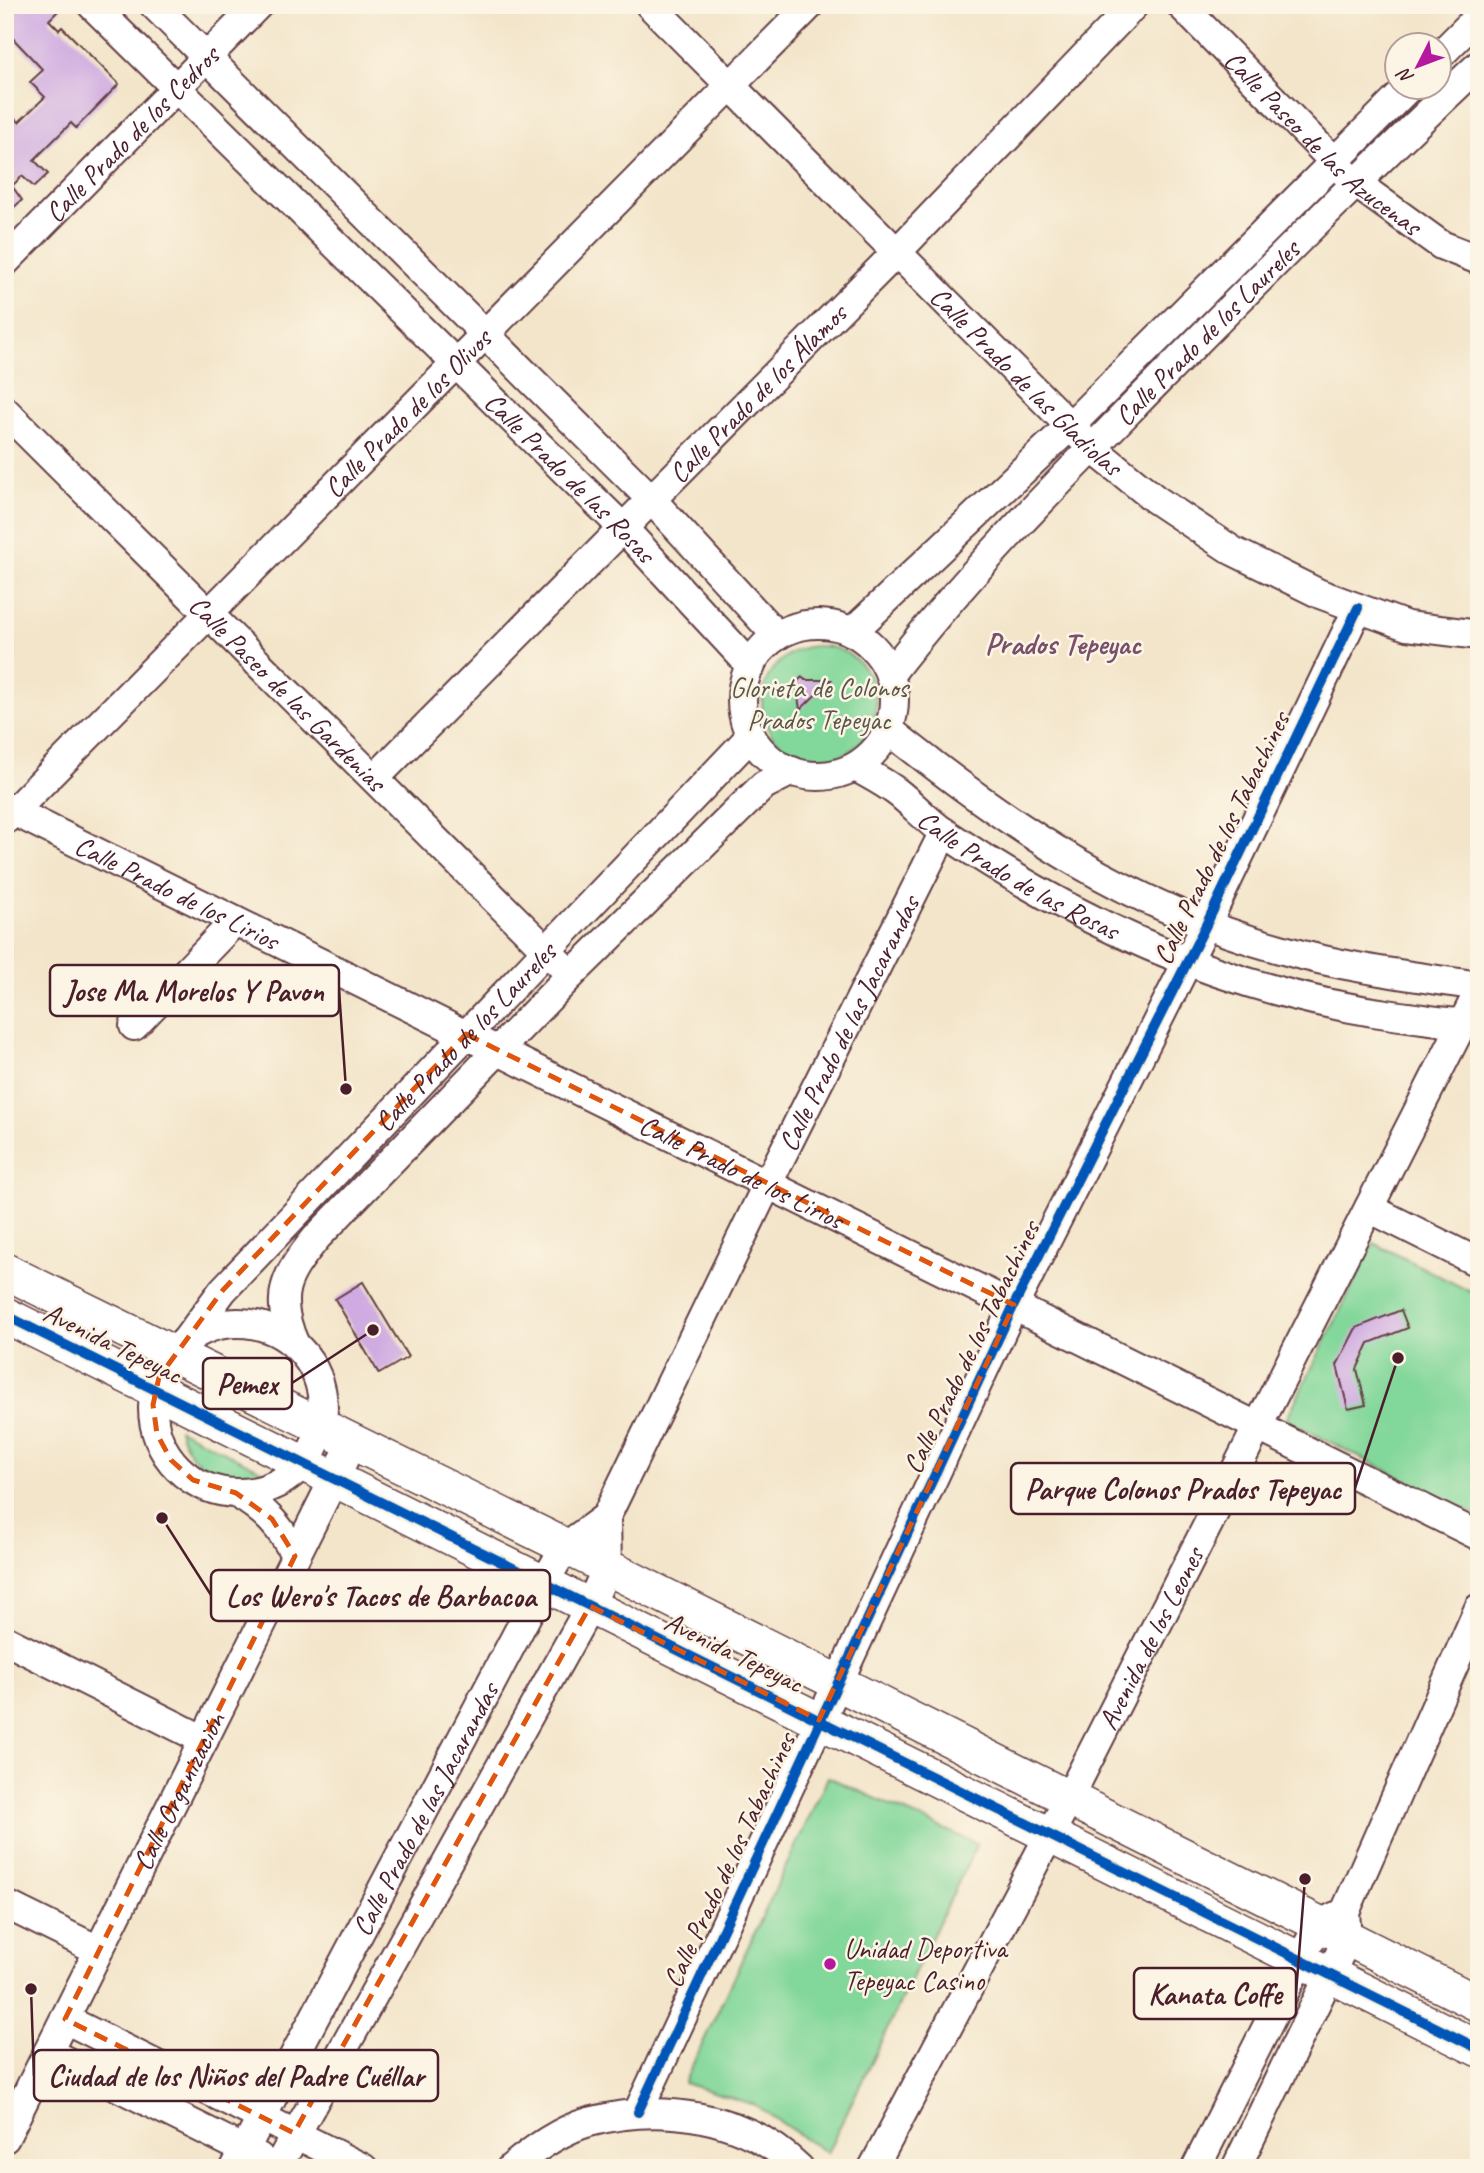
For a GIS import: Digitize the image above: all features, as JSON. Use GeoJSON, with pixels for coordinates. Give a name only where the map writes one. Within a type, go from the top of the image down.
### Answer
{"type":"FeatureCollection","features":[{"type":"Feature","properties":{"kind":"street","name":"Calle Prado de las Rosas"},"geometry":{"type":"LineString","coordinates":[[92,5],[624,528],[751,666]]}},
{"type":"Feature","properties":{"kind":"street","name":"Calle Prado de las Rosas"},"geometry":{"type":"LineString","coordinates":[[154,5],[651,499],[777,636]]}},
{"type":"Feature","properties":{"kind":"street","name":"Calle Prado de los Cedros"},"geometry":{"type":"LineString","coordinates":[[5,262],[258,5]]}},
{"type":"Feature","properties":{"kind":"street","name":"Calle Prado de las Gladiolas"},"geometry":{"type":"LineString","coordinates":[[650,5],[1092,448],[1155,499],[1233,551],[1320,594],[1408,626],[1479,635]]}},
{"type":"Feature","properties":{"kind":"street","name":"Calle Prado de los Olivos"},"geometry":{"type":"LineString","coordinates":[[8,813],[457,365],[810,5]]}},
{"type":"Feature","properties":{"kind":"street","name":"Calle Prado de los Álamos"},"geometry":{"type":"LineString","coordinates":[[376,777],[897,252],[1134,5]]}},
{"type":"Feature","properties":{"kind":"street","name":"Calle Paseo de las Azucenas"},"geometry":{"type":"LineString","coordinates":[[1181,5],[1354,182],[1441,245],[1479,260]]}},
{"type":"Feature","properties":{"kind":"street"},"geometry":{"type":"LineString","coordinates":[[1452,43],[1479,16]]}},
{"type":"Feature","properties":{"kind":"street","name":"Calle Prado de los Laureles"},"geometry":{"type":"LineString","coordinates":[[890,674],[932,619],[1092,448],[1354,182],[1479,65]]}},
{"type":"Feature","properties":{"kind":"street","name":"Calle Prado de los Laureles"},"geometry":{"type":"LineString","coordinates":[[852,632],[1070,426],[1394,102]]}},
{"type":"Feature","properties":{"kind":"street","name":"Calle Paseo de las Gardenias"},"geometry":{"type":"LineString","coordinates":[[5,411],[376,777],[571,975]]}},
{"type":"Feature","properties":{"kind":"street","name":"Calle Prado de los Tabachines"},"geometry":{"type":"LineString","coordinates":[[638,2112],[836,1682],[1014,1305],[1206,925],[1358,608]]}},
{"type":"Feature","properties":{"kind":"street"},"geometry":{"type":"LineString","coordinates":[[814,624],[852,632],[875,650],[890,674],[895,702],[888,730],[869,757],[856,767],[824,776],[792,771],[769,757],[751,736],[743,700],[751,666],[762,649],[777,636],[814,624]]}},
{"type":"Feature","properties":{"kind":"street","name":"Calle Prado de las Rosas"},"geometry":{"type":"LineString","coordinates":[[888,730],[974,798],[1032,837],[1142,898],[1206,925],[1280,949],[1357,967],[1479,986]]}},
{"type":"Feature","properties":{"kind":"street","name":"Calle Prado de los Laureles"},"geometry":{"type":"LineString","coordinates":[[178,1349],[223,1290],[751,736]]}},
{"type":"Feature","properties":{"kind":"street","name":"Calle Prado de las Rosas"},"geometry":{"type":"LineString","coordinates":[[856,767],[896,791],[944,832],[1043,892],[1126,936],[1187,962],[1229,978],[1345,1009],[1471,1024]]}},
{"type":"Feature","properties":{"kind":"street","name":"Calle Prado de los Laureles"},"geometry":{"type":"LineString","coordinates":[[295,1345],[284,1310],[284,1291],[291,1268],[571,975],[764,785],[792,771]]}},
{"type":"Feature","properties":{"kind":"street","name":"Calle Prado de los Lirios"},"geometry":{"type":"LineString","coordinates":[[8,813],[466,1034],[1479,1536]]}},
{"type":"Feature","properties":{"kind":"street","name":"Calle Prado de las Jacarandas"},"geometry":{"type":"LineString","coordinates":[[278,2167],[294,2133],[590,1606],[607,1567],[606,1517],[768,1183],[944,832]]}},
{"type":"Feature","properties":{"kind":"street"},"geometry":{"type":"LineString","coordinates":[[134,1026],[234,921]]}},
{"type":"Feature","properties":{"kind":"street","name":"Avenida de los Leones"},"geometry":{"type":"LineString","coordinates":[[873,2168],[1068,1800],[1369,1208],[1471,1024],[1479,991]]}},
{"type":"Feature","properties":{"kind":"street"},"geometry":{"type":"LineString","coordinates":[[1369,1208],[1479,1263]]}},
{"type":"Feature","properties":{"kind":"street","name":"Avenida Tepeyac"},"geometry":{"type":"LineString","coordinates":[[5,1271],[178,1349],[321,1428],[607,1567],[1068,1800],[1337,1925],[1479,2004]]}},
{"type":"Feature","properties":{"kind":"street","name":"Avenida Tepeyac"},"geometry":{"type":"LineString","coordinates":[[5,1315],[1479,2049]]}},
{"type":"Feature","properties":{"kind":"street","name":"Avenida Tepeyac"},"geometry":{"type":"LineString","coordinates":[[232,1323],[265,1328],[295,1345],[314,1369],[323,1413],[321,1428],[303,1464],[273,1486],[236,1493],[221,1492],[193,1480],[171,1460],[157,1434],[153,1405],[155,1390],[178,1349],[198,1333],[232,1323]]}},
{"type":"Feature","properties":{"kind":"street","name":"Calle Organización"},"geometry":{"type":"LineString","coordinates":[[5,2138],[352,1443]]}},
{"type":"Feature","properties":{"kind":"street"},"geometry":{"type":"LineString","coordinates":[[236,1493],[272,1518],[286,1536],[295,1556]]}},
{"type":"Feature","properties":{"kind":"street","name":"Calle Prado de las Jacarandas"},"geometry":{"type":"LineString","coordinates":[[239,2159],[544,1583],[565,1547],[606,1517]]}},
{"type":"Feature","properties":{"kind":"street"},"geometry":{"type":"LineString","coordinates":[[1196,2168],[1316,1967],[1479,1608]]}},
{"type":"Feature","properties":{"kind":"street"},"geometry":{"type":"LineString","coordinates":[[5,1640],[204,1740]]}},
{"type":"Feature","properties":{"kind":"street"},"geometry":{"type":"LineString","coordinates":[[5,1904],[98,1950]]}},
{"type":"Feature","properties":{"kind":"street"},"geometry":{"type":"LineString","coordinates":[[1237,2168],[1316,1967]]}},
{"type":"Feature","properties":{"kind":"street"},"geometry":{"type":"LineString","coordinates":[[65,2019],[363,2168]]}},
{"type":"Feature","properties":{"kind":"street"},"geometry":{"type":"LineString","coordinates":[[48,2052],[239,2159],[278,2167]]}},
{"type":"Feature","properties":{"kind":"street"},"geometry":{"type":"LineString","coordinates":[[511,2168],[540,2145],[587,2123],[638,2112],[679,2113],[719,2122],[757,2137],[799,2168]]}},
{"type":"Feature","properties":{"kind":"highlighted area"},"geometry":{"type":"Polygon","coordinates":[[[466,1034],[1014,1305],[819,1720],[590,1606],[294,2133],[65,2019],[295,1556],[272,1519],[236,1493],[193,1480],[171,1460],[157,1434],[153,1405],[159,1377],[223,1290],[466,1034]]]}},
{"type":"Feature","properties":{"kind":"green space","name":"Glorieta de Colonos Prados Tepeyac"},"geometry":{"type":"Polygon","coordinates":[[[819,646],[841,650],[860,662],[872,681],[876,703],[872,725],[860,744],[841,756],[819,760],[797,756],[778,744],[766,725],[762,703],[766,681],[778,662],[797,650],[819,646]]]}},
{"type":"Feature","properties":{"kind":"green space"},"geometry":{"type":"Polygon","coordinates":[[[1374,1243],[1479,1296],[1479,1517],[1286,1420],[1374,1243]]]}},
{"type":"Feature","properties":{"kind":"green space"},"geometry":{"type":"Polygon","coordinates":[[[179,1429],[265,1472],[237,1477],[212,1472],[192,1456],[179,1429]]]}},
{"type":"Feature","properties":{"kind":"green space","name":"Unidad Deportiva Tepeyac Casino"},"geometry":{"type":"Polygon","coordinates":[[[828,1777],[977,1844],[827,2153],[755,2105],[684,2083],[828,1777]]]}},
{"type":"Feature","properties":{"kind":"building"},"geometry":{"type":"Polygon","coordinates":[[[5,5],[58,5],[61,8],[49,20],[59,30],[62,27],[119,84],[76,128],[71,123],[34,160],[48,174],[34,187],[22,176],[12,186],[22,200],[12,209],[5,203],[5,166],[9,163],[5,160],[5,115],[8,112],[19,122],[45,97],[30,82],[43,70],[5,30],[5,5]]]}},
{"type":"Feature","properties":{"kind":"building"},"geometry":{"type":"Polygon","coordinates":[[[802,677],[805,680],[831,680],[800,710],[796,683],[802,677]]]}},
{"type":"Feature","properties":{"kind":"building"},"geometry":{"type":"Polygon","coordinates":[[[363,1282],[408,1357],[379,1374],[335,1299],[363,1282]]]}},
{"type":"Feature","properties":{"kind":"building"},"geometry":{"type":"Polygon","coordinates":[[[1401,1310],[1408,1328],[1369,1343],[1357,1369],[1366,1405],[1348,1409],[1337,1365],[1356,1328],[1401,1310]]]}},
{"type":"Feature","properties":{"kind":"cycle path"},"geometry":{"type":"LineString","coordinates":[[638,2112],[1014,1305],[1206,925],[1358,608]]}},
{"type":"Feature","properties":{"kind":"cycle path"},"geometry":{"type":"LineString","coordinates":[[5,1315],[1479,2049]]}},
{"type":"Feature","properties":{"kind":"place","name":"Jose Ma Morelos Y Pavon"},"geometry":{"type":"Point","coordinates":[346,1089]}},
{"type":"Feature","properties":{"kind":"place","name":"Pemex"},"geometry":{"type":"Point","coordinates":[373,1330]}},
{"type":"Feature","properties":{"kind":"place","name":"Parque Colonos Prados Tepeyac"},"geometry":{"type":"Point","coordinates":[1398,1358]}},
{"type":"Feature","properties":{"kind":"place","name":"Los Wero's Tacos de Barbacoa"},"geometry":{"type":"Point","coordinates":[162,1518]}},
{"type":"Feature","properties":{"kind":"place","name":"Kanata Coffe"},"geometry":{"type":"Point","coordinates":[1305,1879]}},
{"type":"Feature","properties":{"kind":"place","name":"Unidad Deportiva Tepeyac Casino"},"geometry":{"type":"Point","coordinates":[830,1964]}},
{"type":"Feature","properties":{"kind":"place","name":"Ciudad de los Niños del Padre Cuéllar"},"geometry":{"type":"Point","coordinates":[31,1989]}},
{"type":"Feature","properties":{"kind":"district","name":"Prados Tepeyac"},"geometry":{"type":"Point","coordinates":[1063,644]}}]}
